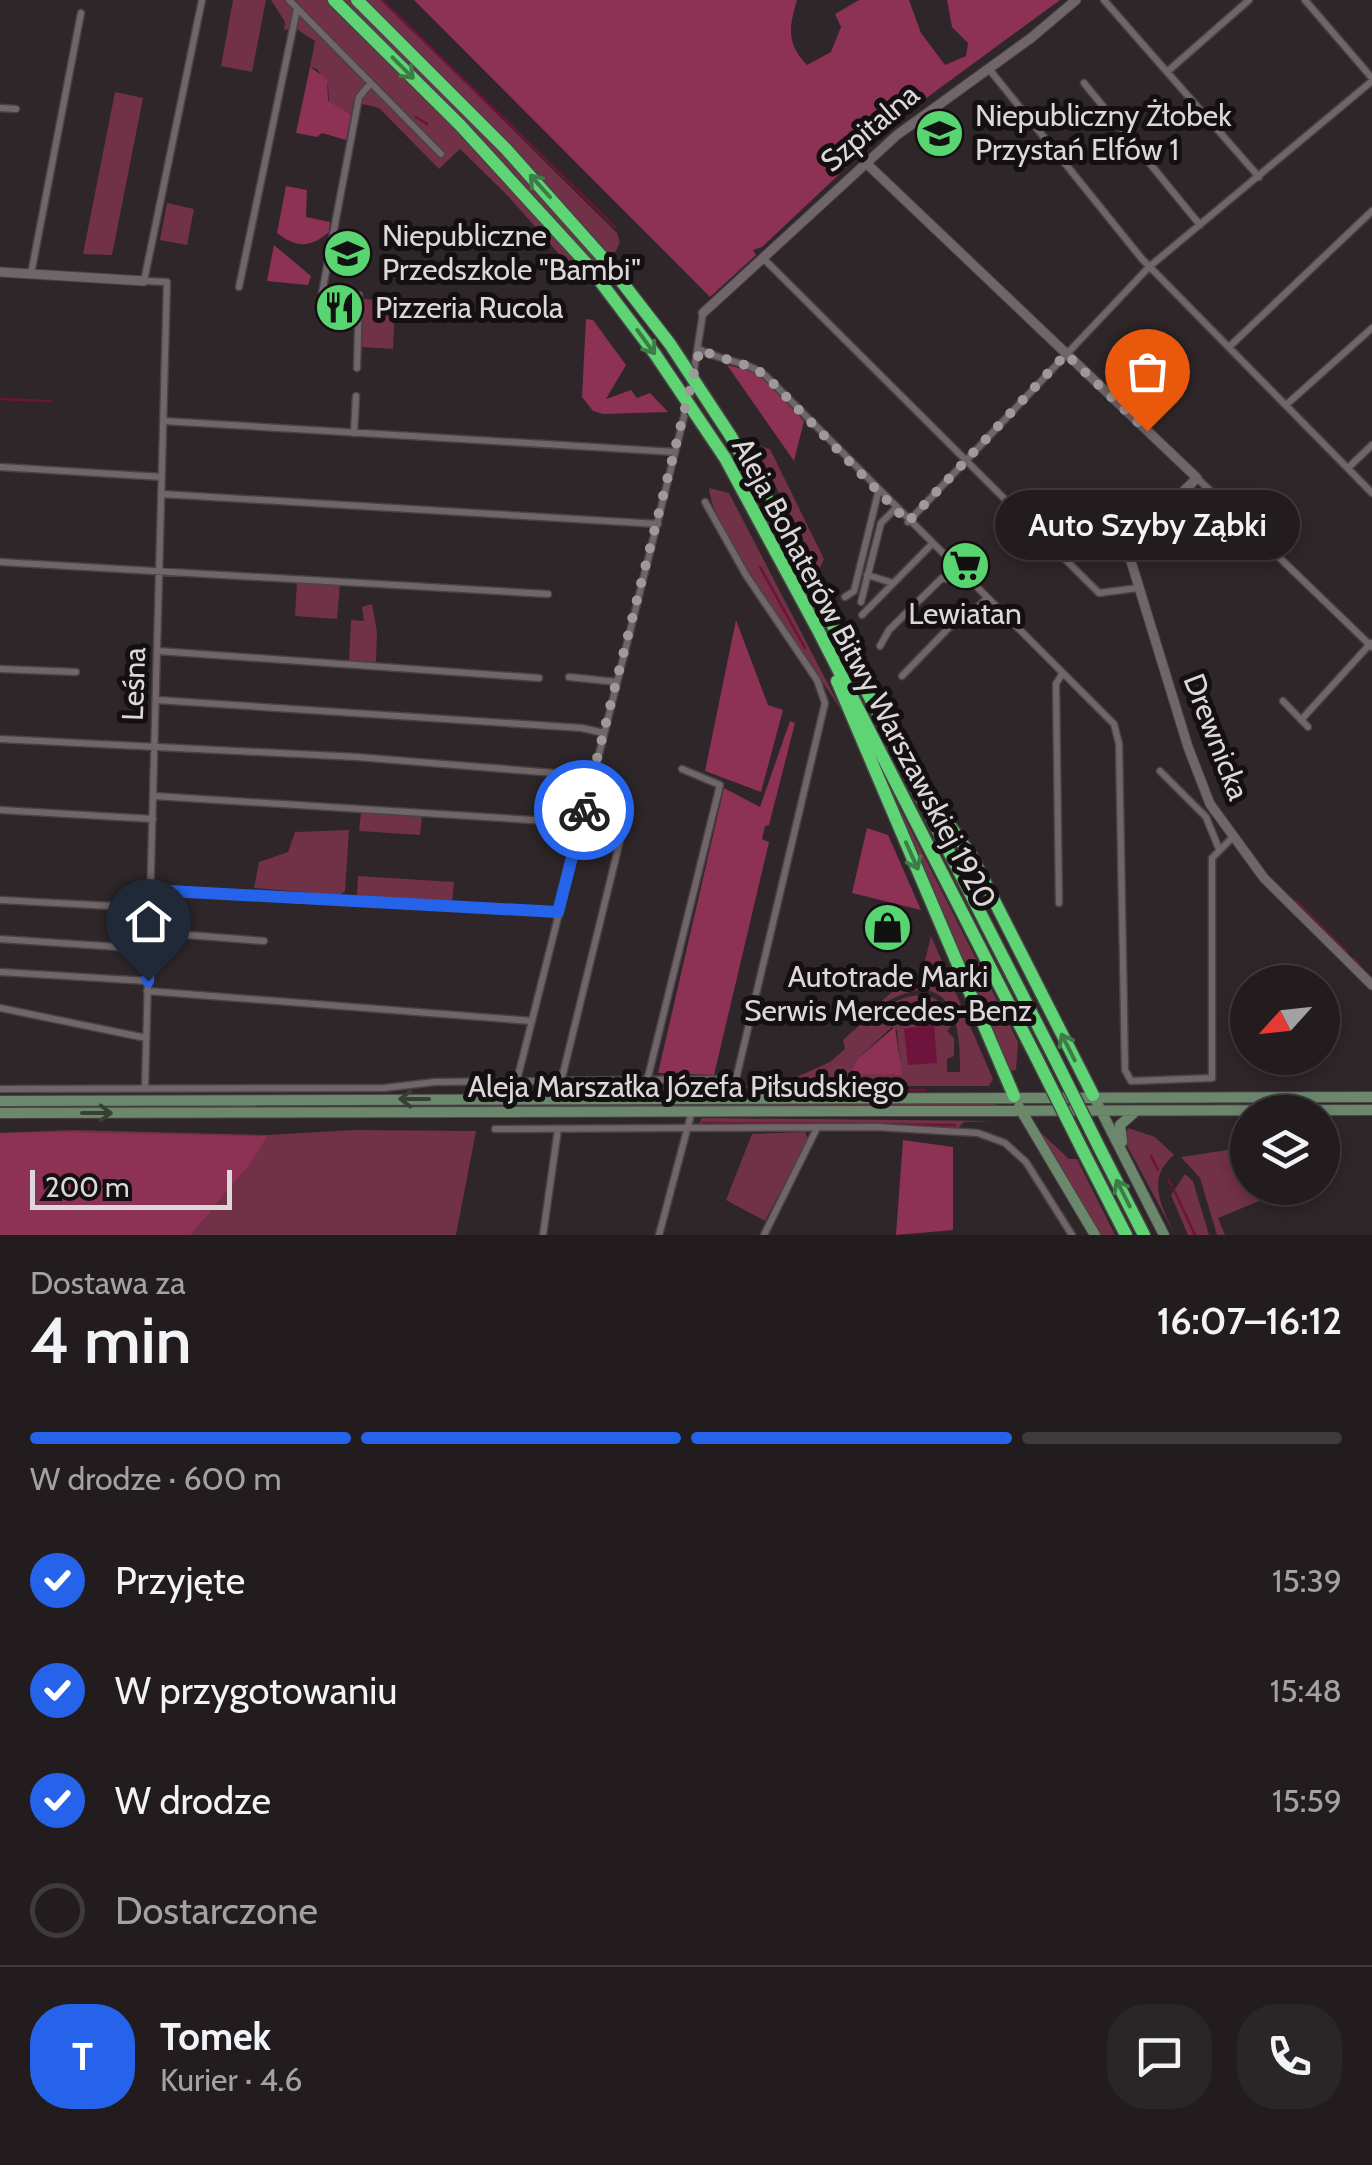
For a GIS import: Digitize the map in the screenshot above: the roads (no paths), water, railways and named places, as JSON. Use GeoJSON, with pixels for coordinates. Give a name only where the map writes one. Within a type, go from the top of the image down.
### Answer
{"type":"FeatureCollection","features":[{"type":"Feature","properties":{"kind":"highway","name":"Aleja Bohaterów Bitwy Warszawskiej 1920"},"geometry":{"type":"LineString","coordinates":[[334,0],[472,138],[587,264],[655,354],[725,458],[819,632],[1126,1235]]}},
{"type":"Feature","properties":{"kind":"highway","name":"Aleja Bohaterów Bitwy Warszawskiej 1920"},"geometry":{"type":"LineString","coordinates":[[357,0],[506,149],[604,260],[670,344],[730,435],[906,768],[1144,1235]]}},
{"type":"Feature","properties":{"kind":"highway"},"geometry":{"type":"LineString","coordinates":[[819,632],[848,713],[1014,1096]]}},
{"type":"Feature","properties":{"kind":"highway"},"geometry":{"type":"LineString","coordinates":[[906,768],[972,858],[1093,1095]]}},
{"type":"Feature","properties":{"kind":"main road"},"geometry":{"type":"LineString","coordinates":[[1093,1095],[1164,1235]]}},
{"type":"Feature","properties":{"kind":"main road"},"geometry":{"type":"LineString","coordinates":[[1014,1096],[1095,1235]]}},
{"type":"Feature","properties":{"kind":"main road","name":"Aleja Marszałka Józefa Piłsudskiego"},"geometry":{"type":"LineString","coordinates":[[0,1100],[1372,1097]]}},
{"type":"Feature","properties":{"kind":"main road","name":"Aleja Marszałka Józefa Piłsudskiego"},"geometry":{"type":"LineString","coordinates":[[0,1113],[1372,1110]]}},
{"type":"Feature","properties":{"kind":"main road"},"geometry":{"type":"LineString","coordinates":[[1126,1160],[1120,1129],[1137,1111]]}},
{"type":"Feature","properties":{"kind":"street"},"geometry":{"type":"LineString","coordinates":[[0,272],[144,281],[202,0]]}},
{"type":"Feature","properties":{"kind":"street"},"geometry":{"type":"LineString","coordinates":[[289,0],[440,154]]}},
{"type":"Feature","properties":{"kind":"street","name":"Szpitalna"},"geometry":{"type":"LineString","coordinates":[[516,1084],[658,524],[706,312],[865,162],[1076,0]]}},
{"type":"Feature","properties":{"kind":"street"},"geometry":{"type":"LineString","coordinates":[[1104,0],[1259,176]]}},
{"type":"Feature","properties":{"kind":"street"},"geometry":{"type":"LineString","coordinates":[[1168,71],[1249,0]]}},
{"type":"Feature","properties":{"kind":"street"},"geometry":{"type":"LineString","coordinates":[[908,522],[969,462],[1149,267],[1372,79],[1304,0]]}},
{"type":"Feature","properties":{"kind":"street"},"geometry":{"type":"LineString","coordinates":[[239,287],[292,18],[298,9]]}},
{"type":"Feature","properties":{"kind":"street"},"geometry":{"type":"LineString","coordinates":[[31,274],[81,14]]}},
{"type":"Feature","properties":{"kind":"street"},"geometry":{"type":"LineString","coordinates":[[988,68],[1149,267],[1372,493]]}},
{"type":"Feature","properties":{"kind":"street"},"geometry":{"type":"LineString","coordinates":[[322,293],[359,97],[371,83]]}},
{"type":"Feature","properties":{"kind":"street"},"geometry":{"type":"LineString","coordinates":[[1084,83],[1200,225]]}},
{"type":"Feature","properties":{"kind":"street"},"geometry":{"type":"LineString","coordinates":[[0,108],[16,109]]}},
{"type":"Feature","properties":{"kind":"street"},"geometry":{"type":"LineString","coordinates":[[865,162],[1371,645],[1301,720]]}},
{"type":"Feature","properties":{"kind":"street"},"geometry":{"type":"LineString","coordinates":[[1229,347],[1372,211]]}},
{"type":"Feature","properties":{"kind":"street"},"geometry":{"type":"LineString","coordinates":[[763,258],[1099,593],[1138,588]]}},
{"type":"Feature","properties":{"kind":"street","name":"Leśna"},"geometry":{"type":"LineString","coordinates":[[144,281],[168,282],[145,1087]]}},
{"type":"Feature","properties":{"kind":"street"},"geometry":{"type":"LineString","coordinates":[[357,368],[359,295]]}},
{"type":"Feature","properties":{"kind":"street"},"geometry":{"type":"LineString","coordinates":[[1286,405],[1372,328]]}},
{"type":"Feature","properties":{"kind":"street"},"geometry":{"type":"LineString","coordinates":[[700,349],[724,362],[747,364],[760,371],[878,492],[892,512],[908,522],[1114,724],[1120,744],[1125,1070],[1131,1080],[1212,1078],[1212,858],[1232,838]]}},
{"type":"Feature","properties":{"kind":"street"},"geometry":{"type":"LineString","coordinates":[[354,433],[356,396]]}},
{"type":"Feature","properties":{"kind":"street"},"geometry":{"type":"LineString","coordinates":[[164,421],[675,452]]}},
{"type":"Feature","properties":{"kind":"street"},"geometry":{"type":"LineString","coordinates":[[1348,468],[1372,446]]}},
{"type":"Feature","properties":{"kind":"street"},"geometry":{"type":"LineString","coordinates":[[0,467],[162,477]]}},
{"type":"Feature","properties":{"kind":"street","name":"Drewnicka"},"geometry":{"type":"LineString","coordinates":[[1197,478],[1135,540],[1130,558],[1202,788],[1232,838],[1268,884],[1372,986]]}},
{"type":"Feature","properties":{"kind":"street"},"geometry":{"type":"LineString","coordinates":[[845,597],[854,591],[878,492]]}},
{"type":"Feature","properties":{"kind":"street"},"geometry":{"type":"LineString","coordinates":[[161,494],[622,518],[658,524]]}},
{"type":"Feature","properties":{"kind":"street","name":"Aleja Marszałka Józefa Piłsudskiego"},"geometry":{"type":"LineString","coordinates":[[0,1088],[736,1080],[823,726],[824,696],[704,502]]}},
{"type":"Feature","properties":{"kind":"street"},"geometry":{"type":"LineString","coordinates":[[861,602],[881,524],[892,512]]}},
{"type":"Feature","properties":{"kind":"street"},"geometry":{"type":"LineString","coordinates":[[862,615],[931,545]]}},
{"type":"Feature","properties":{"kind":"street"},"geometry":{"type":"LineString","coordinates":[[0,562],[548,594]]}},
{"type":"Feature","properties":{"kind":"street"},"geometry":{"type":"LineString","coordinates":[[880,646],[889,630],[942,578],[948,579],[957,571]]}},
{"type":"Feature","properties":{"kind":"street"},"geometry":{"type":"LineString","coordinates":[[867,575],[894,583]]}},
{"type":"Feature","properties":{"kind":"street"},"geometry":{"type":"LineString","coordinates":[[902,676],[967,609],[975,610],[986,599]]}},
{"type":"Feature","properties":{"kind":"street"},"geometry":{"type":"LineString","coordinates":[[158,651],[539,678]]}},
{"type":"Feature","properties":{"kind":"street"},"geometry":{"type":"LineString","coordinates":[[0,669],[76,672]]}},
{"type":"Feature","properties":{"kind":"street"},"geometry":{"type":"LineString","coordinates":[[1059,903],[1056,684],[1062,674]]}},
{"type":"Feature","properties":{"kind":"street"},"geometry":{"type":"LineString","coordinates":[[569,677],[617,682]]}},
{"type":"Feature","properties":{"kind":"street"},"geometry":{"type":"LineString","coordinates":[[157,700],[557,726],[604,733]]}},
{"type":"Feature","properties":{"kind":"street"},"geometry":{"type":"LineString","coordinates":[[1283,701],[1308,727]]}},
{"type":"Feature","properties":{"kind":"street"},"geometry":{"type":"LineString","coordinates":[[0,739],[155,745],[592,776]]}},
{"type":"Feature","properties":{"kind":"street"},"geometry":{"type":"LineString","coordinates":[[647,1081],[720,785],[682,770]]}},
{"type":"Feature","properties":{"kind":"street"},"geometry":{"type":"LineString","coordinates":[[1160,771],[1206,816],[1219,849]]}},
{"type":"Feature","properties":{"kind":"street"},"geometry":{"type":"LineString","coordinates":[[154,796],[580,823]]}},
{"type":"Feature","properties":{"kind":"street"},"geometry":{"type":"LineString","coordinates":[[556,1098],[629,804]]}},
{"type":"Feature","properties":{"kind":"street"},"geometry":{"type":"LineString","coordinates":[[0,810],[153,819]]}},
{"type":"Feature","properties":{"kind":"street"},"geometry":{"type":"LineString","coordinates":[[151,890],[558,912]]}},
{"type":"Feature","properties":{"kind":"street"},"geometry":{"type":"LineString","coordinates":[[0,900],[150,908]]}},
{"type":"Feature","properties":{"kind":"street"},"geometry":{"type":"LineString","coordinates":[[150,932],[264,940]]}},
{"type":"Feature","properties":{"kind":"street"},"geometry":{"type":"LineString","coordinates":[[0,939],[149,949]]}},
{"type":"Feature","properties":{"kind":"street"},"geometry":{"type":"LineString","coordinates":[[0,972],[148,981]]}},
{"type":"Feature","properties":{"kind":"street"},"geometry":{"type":"LineString","coordinates":[[148,991],[532,1021]]}},
{"type":"Feature","properties":{"kind":"street"},"geometry":{"type":"LineString","coordinates":[[0,1008],[146,1038]]}},
{"type":"Feature","properties":{"kind":"street"},"geometry":{"type":"LineString","coordinates":[[658,1235],[692,1112]]}},
{"type":"Feature","properties":{"kind":"street"},"geometry":{"type":"LineString","coordinates":[[764,1235],[817,1128]]}},
{"type":"Feature","properties":{"kind":"street","name":"Aleja Marszałka Józefa Piłsudskiego"},"geometry":{"type":"LineString","coordinates":[[494,1129],[817,1128],[952,1131],[993,1138],[1026,1162],[1072,1235]]}},
{"type":"Feature","properties":{"kind":"street"},"geometry":{"type":"LineString","coordinates":[[543,1235],[558,1129]]}},
{"type":"Feature","properties":{"kind":"waterway"},"geometry":{"type":"LineString","coordinates":[[382,0],[615,227]]}},
{"type":"Feature","properties":{"kind":"waterway"},"geometry":{"type":"LineString","coordinates":[[416,117],[427,124]]}},
{"type":"Feature","properties":{"kind":"waterway"},"geometry":{"type":"LineString","coordinates":[[0,399],[50,401]]}},
{"type":"Feature","properties":{"kind":"waterway"},"geometry":{"type":"LineString","coordinates":[[760,567],[805,648]]}},
{"type":"Feature","properties":{"kind":"waterway"},"geometry":{"type":"LineString","coordinates":[[1296,901],[1346,951]]}},
{"type":"Feature","properties":{"kind":"waterway"},"geometry":{"type":"LineString","coordinates":[[1353,958],[1360,965]]}},
{"type":"Feature","properties":{"kind":"waterway"},"geometry":{"type":"LineString","coordinates":[[872,1090],[925,1090]]}},
{"type":"Feature","properties":{"kind":"waterway"},"geometry":{"type":"LineString","coordinates":[[703,1123],[955,1125]]}},
{"type":"Feature","properties":{"kind":"waterway"},"geometry":{"type":"LineString","coordinates":[[1151,1156],[1158,1170]]}},
{"type":"Feature","properties":{"kind":"waterway"},"geometry":{"type":"LineString","coordinates":[[1168,1179],[1172,1186]]}},
{"type":"Feature","properties":{"kind":"waterway"},"geometry":{"type":"LineString","coordinates":[[1174,1190],[1195,1235]]}},
{"type":"Feature","properties":{"kind":"place","name":"Niepubliczny Żłobek Przystań Elfów 1"},"geometry":{"type":"Point","coordinates":[940,133]}},
{"type":"Feature","properties":{"kind":"place","name":"Niepubliczne Przedszkole \"Bambi\""},"geometry":{"type":"Point","coordinates":[347,253]}},
{"type":"Feature","properties":{"kind":"place","name":"Pizzeria Rucola"},"geometry":{"type":"Point","coordinates":[340,308]}},
{"type":"Feature","properties":{"kind":"place","name":"Auto Szyby Ząbki"},"geometry":{"type":"Point","coordinates":[1147,431]}},
{"type":"Feature","properties":{"kind":"place","name":"Lewiatan"},"geometry":{"type":"Point","coordinates":[965,565]}},
{"type":"Feature","properties":{"kind":"place","name":"Autotrade Marki Serwis Mercedes-Benz"},"geometry":{"type":"Point","coordinates":[888,928]}}]}
